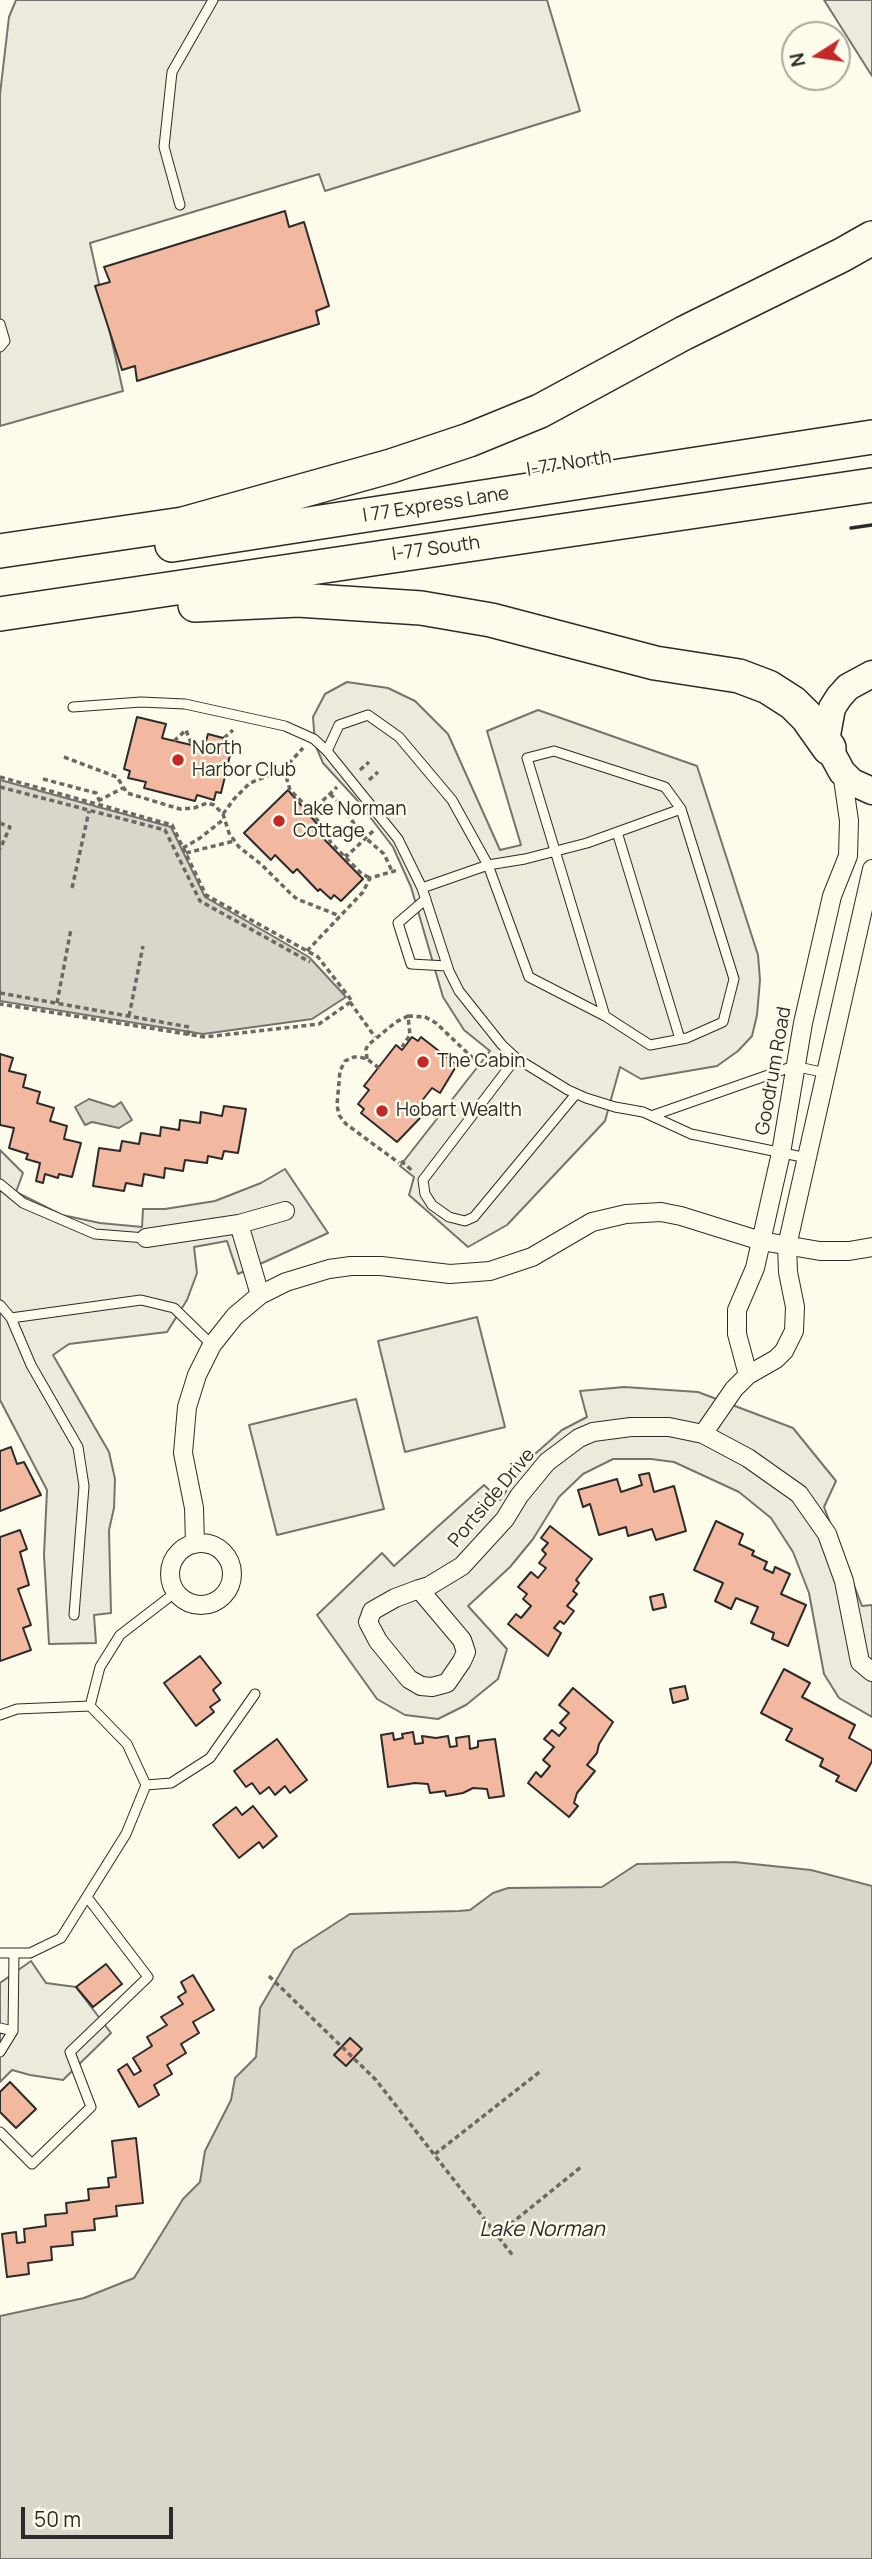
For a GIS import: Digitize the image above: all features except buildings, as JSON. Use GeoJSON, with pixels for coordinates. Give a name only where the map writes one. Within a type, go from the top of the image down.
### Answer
{"type":"FeatureCollection","features":[{"type":"Feature","properties":{"kind":"highway"},"geometry":{"type":"LineString","coordinates":[[684,333],[872,211]]}},
{"type":"Feature","properties":{"kind":"highway"},"geometry":{"type":"LineString","coordinates":[[0,551],[183,524],[391,466],[493,431],[562,400],[684,333],[872,238]]}},
{"type":"Feature","properties":{"kind":"highway","name":"I-77 North"},"geometry":{"type":"LineString","coordinates":[[183,524],[872,417]]}},
{"type":"Feature","properties":{"kind":"highway","name":"I 77 Express Lane"},"geometry":{"type":"LineString","coordinates":[[0,570],[401,511],[872,437]]}},
{"type":"Feature","properties":{"kind":"highway","name":"I 77 Express Lane"},"geometry":{"type":"LineString","coordinates":[[0,595],[872,466]]}},
{"type":"Feature","properties":{"kind":"highway","name":"I-77 South"},"geometry":{"type":"LineString","coordinates":[[0,616],[872,485]]}},
{"type":"Feature","properties":{"kind":"highway"},"geometry":{"type":"LineString","coordinates":[[0,616],[298,600],[383,604],[457,613],[655,663],[753,680],[793,703],[807,717],[835,760]]}},
{"type":"Feature","properties":{"kind":"main road"},"geometry":{"type":"LineString","coordinates":[[872,655],[832,708],[827,735],[835,760],[852,782],[872,791]]}},
{"type":"Feature","properties":{"kind":"main road"},"geometry":{"type":"LineString","coordinates":[[848,687],[872,674]]}},
{"type":"Feature","properties":{"kind":"street","name":"Goodrum Road"},"geometry":{"type":"LineString","coordinates":[[748,1375],[737,1334],[737,1310],[755,1268],[781,1153],[794,1066],[832,896],[848,856],[849,821],[835,760]]}},
{"type":"Feature","properties":{"kind":"street"},"geometry":{"type":"LineString","coordinates":[[703,1434],[734,1389],[748,1375],[776,1359],[784,1351],[794,1331],[795,1307],[788,1272],[787,1246],[872,869]]}},
{"type":"Feature","properties":{"kind":"street"},"geometry":{"type":"LineString","coordinates":[[146,1238],[239,1224],[285,1211]]}},
{"type":"Feature","properties":{"kind":"street"},"geometry":{"type":"LineString","coordinates":[[195,1544],[194,1508],[186,1472],[183,1430],[187,1407],[197,1375],[212,1345],[235,1316],[260,1295],[306,1275],[351,1266],[381,1266],[450,1274],[490,1270],[532,1256],[592,1222],[626,1214],[661,1212],[761,1241],[820,1251],[849,1251],[872,1247]]}},
{"type":"Feature","properties":{"kind":"street"},"geometry":{"type":"LineString","coordinates":[[239,1224],[260,1295]]}},
{"type":"Feature","properties":{"kind":"street","name":"Portside Drive"},"geometry":{"type":"LineString","coordinates":[[419,1589],[462,1566],[505,1519],[519,1496],[547,1462],[579,1438],[593,1432],[631,1427],[669,1427],[703,1434],[748,1458],[799,1494],[827,1534],[844,1581],[860,1662],[872,1672]]}},
{"type":"Feature","properties":{"kind":"street"},"geometry":{"type":"LineString","coordinates":[[195,1544],[214,1546],[228,1559],[231,1568],[229,1588],[223,1597],[204,1605],[193,1604],[176,1592],[170,1572],[173,1561],[186,1547],[195,1544]]}},
{"type":"Feature","properties":{"kind":"street"},"geometry":{"type":"LineString","coordinates":[[419,1589],[462,1640],[466,1652],[447,1683],[432,1687],[421,1686],[409,1679],[378,1642],[368,1622],[372,1611],[419,1589]]}},
{"type":"Feature","properties":{"kind":"lane"},"geometry":{"type":"LineString","coordinates":[[180,205],[164,147],[172,72],[213,0]]}},
{"type":"Feature","properties":{"kind":"lane"},"geometry":{"type":"LineString","coordinates":[[0,324],[5,341],[0,348]]}},
{"type":"Feature","properties":{"kind":"lane"},"geometry":{"type":"LineString","coordinates":[[73,707],[141,702],[185,704],[285,726],[314,740],[327,751],[398,839],[422,888],[448,968],[471,1007],[516,1058],[576,1094],[615,1107],[654,1115],[691,1134],[807,1158]]}},
{"type":"Feature","properties":{"kind":"lane"},"geometry":{"type":"LineString","coordinates":[[327,751],[339,725],[368,715],[398,737],[452,800],[488,865],[528,977],[605,1016],[650,1045],[680,1039],[723,1022],[734,979],[681,809],[665,787],[554,751],[527,758],[605,1016]]}},
{"type":"Feature","properties":{"kind":"lane"},"geometry":{"type":"LineString","coordinates":[[422,888],[488,865],[555,851],[681,809]]}},
{"type":"Feature","properties":{"kind":"lane"},"geometry":{"type":"LineString","coordinates":[[617,832],[680,1039]]}},
{"type":"Feature","properties":{"kind":"lane"},"geometry":{"type":"LineString","coordinates":[[426,899],[398,923],[411,964],[448,968]]}},
{"type":"Feature","properties":{"kind":"lane"},"geometry":{"type":"LineString","coordinates":[[516,1058],[424,1180],[425,1194],[432,1205],[449,1217],[465,1221],[474,1217],[576,1094]]}},
{"type":"Feature","properties":{"kind":"lane"},"geometry":{"type":"LineString","coordinates":[[654,1115],[794,1066],[826,1073]]}},
{"type":"Feature","properties":{"kind":"lane"},"geometry":{"type":"LineString","coordinates":[[0,1184],[23,1203],[95,1234],[146,1238]]}},
{"type":"Feature","properties":{"kind":"lane"},"geometry":{"type":"LineString","coordinates":[[11,1318],[141,1300],[174,1308],[212,1345]]}},
{"type":"Feature","properties":{"kind":"lane"},"geometry":{"type":"LineString","coordinates":[[0,1305],[11,1318],[32,1365],[78,1447],[84,1486],[74,1615]]}},
{"type":"Feature","properties":{"kind":"lane"},"geometry":{"type":"LineString","coordinates":[[90,1706],[100,1667],[120,1635],[176,1592]]}},
{"type":"Feature","properties":{"kind":"lane"},"geometry":{"type":"LineString","coordinates":[[146,1785],[171,1783],[210,1758],[255,1694]]}},
{"type":"Feature","properties":{"kind":"lane"},"geometry":{"type":"LineString","coordinates":[[0,1715],[17,1709],[90,1706],[127,1744],[146,1785],[126,1834],[61,1938],[30,1954],[0,1953]]}},
{"type":"Feature","properties":{"kind":"lane"},"geometry":{"type":"LineString","coordinates":[[0,2132],[32,2164],[91,2107],[70,2052],[148,1977],[87,1897]]}},
{"type":"Feature","properties":{"kind":"lane"},"geometry":{"type":"LineString","coordinates":[[0,2052],[13,2031],[14,1953]]}},
{"type":"Feature","properties":{"kind":"lane"},"geometry":{"type":"LineString","coordinates":[[0,2028],[13,2031]]}},
{"type":"Feature","properties":{"kind":"path"},"geometry":{"type":"LineString","coordinates":[[174,741],[186,730],[189,718]]}},
{"type":"Feature","properties":{"kind":"path"},"geometry":{"type":"LineString","coordinates":[[186,730],[192,746]]}},
{"type":"Feature","properties":{"kind":"path"},"geometry":{"type":"LineString","coordinates":[[225,738],[233,730]]}},
{"type":"Feature","properties":{"kind":"path"},"geometry":{"type":"LineString","coordinates":[[183,848],[200,838],[224,817],[234,799],[255,780],[284,769],[306,744]]}},
{"type":"Feature","properties":{"kind":"path"},"geometry":{"type":"LineString","coordinates":[[64,757],[117,777],[127,793],[180,809],[207,803],[214,805],[224,817],[234,841],[297,899],[340,916]]}},
{"type":"Feature","properties":{"kind":"path"},"geometry":{"type":"LineString","coordinates":[[284,769],[288,788],[312,811],[332,792],[365,838],[384,853],[392,871]]}},
{"type":"Feature","properties":{"kind":"path"},"geometry":{"type":"LineString","coordinates":[[0,777],[172,825],[206,895],[318,957],[352,1001],[350,1002],[375,1037]]}},
{"type":"Feature","properties":{"kind":"path"},"geometry":{"type":"LineString","coordinates":[[43,779],[96,793],[99,800]]}},
{"type":"Feature","properties":{"kind":"path"},"geometry":{"type":"LineString","coordinates":[[0,788],[165,830],[200,901],[310,962]]}},
{"type":"Feature","properties":{"kind":"path"},"geometry":{"type":"LineString","coordinates":[[93,803],[123,788]]}},
{"type":"Feature","properties":{"kind":"path"},"geometry":{"type":"LineString","coordinates":[[298,798],[326,831],[331,842],[362,874],[370,878],[400,869]]}},
{"type":"Feature","properties":{"kind":"path"},"geometry":{"type":"LineString","coordinates":[[72,888],[89,811]]}},
{"type":"Feature","properties":{"kind":"path"},"geometry":{"type":"LineString","coordinates":[[0,823],[10,827],[0,849]]}},
{"type":"Feature","properties":{"kind":"path"},"geometry":{"type":"LineString","coordinates":[[163,823],[185,866],[183,867]]}},
{"type":"Feature","properties":{"kind":"path"},"geometry":{"type":"LineString","coordinates":[[336,845],[347,856],[376,828]]}},
{"type":"Feature","properties":{"kind":"path"},"geometry":{"type":"LineString","coordinates":[[186,853],[234,841]]}},
{"type":"Feature","properties":{"kind":"path"},"geometry":{"type":"LineString","coordinates":[[307,951],[363,892],[370,878]]}},
{"type":"Feature","properties":{"kind":"path"},"geometry":{"type":"LineString","coordinates":[[57,1003],[71,929]]}},
{"type":"Feature","properties":{"kind":"path"},"geometry":{"type":"LineString","coordinates":[[129,1016],[143,946]]}},
{"type":"Feature","properties":{"kind":"path"},"geometry":{"type":"LineString","coordinates":[[0,993],[189,1027],[188,1035]]}},
{"type":"Feature","properties":{"kind":"path"},"geometry":{"type":"LineString","coordinates":[[0,1004],[205,1037],[319,1024],[350,1002]]}},
{"type":"Feature","properties":{"kind":"path"},"geometry":{"type":"LineString","coordinates":[[402,1047],[410,1035],[406,1017]]}},
{"type":"Feature","properties":{"kind":"path"},"geometry":{"type":"LineString","coordinates":[[367,1059],[366,1049],[375,1037],[406,1017],[425,1017],[436,1023],[478,1063]]}},
{"type":"Feature","properties":{"kind":"path"},"geometry":{"type":"LineString","coordinates":[[379,1068],[367,1059],[354,1057],[343,1065],[337,1105],[339,1115],[346,1124],[399,1164]]}},
{"type":"Feature","properties":{"kind":"path"},"geometry":{"type":"LineString","coordinates":[[269,1976],[376,2080],[514,2256]]}},
{"type":"Feature","properties":{"kind":"path"},"geometry":{"type":"LineString","coordinates":[[435,2154],[542,2070]]}},
{"type":"Feature","properties":{"kind":"path"},"geometry":{"type":"LineString","coordinates":[[497,2235],[581,2167]]}},
{"type":"Feature","properties":{"kind":"shaded area"},"geometry":{"type":"Polygon","coordinates":[[[16,0],[547,0],[580,111],[325,191],[319,174],[90,243],[123,391],[0,426],[0,94],[9,17],[16,0]]]}},
{"type":"Feature","properties":{"kind":"shaded area"},"geometry":{"type":"Polygon","coordinates":[[[824,0],[872,0],[872,76],[851,43],[851,21],[837,21],[824,0]]]}},
{"type":"Feature","properties":{"kind":"shaded area"},"geometry":{"type":"Polygon","coordinates":[[[347,682],[388,688],[415,701],[448,734],[500,850],[521,845],[487,731],[538,710],[697,766],[758,955],[760,980],[757,1015],[752,1036],[738,1051],[717,1066],[641,1079],[620,1067],[605,1121],[507,1225],[468,1247],[409,1195],[414,1177],[400,1166],[490,1051],[464,1030],[443,997],[411,887],[393,847],[357,800],[323,763],[315,744],[313,717],[325,694],[347,682]]]}},
{"type":"Feature","properties":{"kind":"shaded area"},"geometry":{"type":"Polygon","coordinates":[[[0,1150],[23,1173],[16,1192],[62,1215],[100,1223],[142,1227],[143,1209],[165,1209],[215,1201],[261,1183],[285,1169],[328,1233],[238,1274],[227,1241],[194,1247],[197,1273],[187,1300],[167,1332],[69,1344],[53,1355],[109,1452],[115,1479],[114,1508],[109,1530],[111,1613],[94,1615],[96,1643],[49,1644],[44,1555],[47,1490],[0,1400],[0,1150]]]}},
{"type":"Feature","properties":{"kind":"shaded area"},"geometry":{"type":"Polygon","coordinates":[[[477,1317],[505,1427],[405,1452],[378,1341],[477,1317]]]}},
{"type":"Feature","properties":{"kind":"shaded area"},"geometry":{"type":"Polygon","coordinates":[[[624,1387],[698,1392],[793,1428],[836,1481],[824,1507],[862,1606],[872,1605],[872,1717],[839,1698],[824,1674],[809,1593],[793,1552],[771,1518],[739,1492],[674,1462],[651,1459],[613,1459],[583,1474],[559,1497],[533,1539],[510,1567],[468,1606],[507,1649],[498,1679],[466,1705],[438,1719],[405,1715],[377,1699],[317,1615],[382,1553],[394,1566],[484,1485],[500,1500],[527,1461],[562,1430],[587,1417],[580,1391],[624,1387]]]}},
{"type":"Feature","properties":{"kind":"shaded area"},"geometry":{"type":"Polygon","coordinates":[[[356,1399],[384,1509],[277,1535],[249,1425],[356,1399]]]}},
{"type":"Feature","properties":{"kind":"shaded area"},"geometry":{"type":"Polygon","coordinates":[[[31,1961],[46,1983],[76,1987],[111,2033],[63,2080],[12,2070],[0,2082],[0,1983],[31,1961]]]}},
{"type":"Feature","properties":{"kind":"water"},"geometry":{"type":"Polygon","coordinates":[[[0,780],[171,827],[205,897],[309,957],[346,997],[312,1019],[203,1034],[0,1001],[0,780]]]}},
{"type":"Feature","properties":{"kind":"water"},"geometry":{"type":"Polygon","coordinates":[[[89,1099],[114,1107],[121,1102],[132,1120],[119,1128],[92,1122],[85,1125],[75,1107],[89,1099]]]}},
{"type":"Feature","properties":{"kind":"water","name":"Lake Norman"},"geometry":{"type":"Polygon","coordinates":[[[734,1862],[811,1870],[872,1886],[872,2559],[0,2559],[0,2316],[84,2298],[134,2278],[183,2199],[200,2182],[205,2151],[231,2100],[235,2078],[256,2057],[260,2008],[294,1950],[350,1914],[470,1910],[493,1893],[508,1888],[602,1887],[637,1864],[734,1862]]]}},
{"type":"Feature","properties":{"kind":"wall"},"geometry":{"type":"LineString","coordinates":[[851,528],[872,525]]}},
{"type":"Feature","properties":{"kind":"place","name":"North Harbor Club"},"geometry":{"type":"Point","coordinates":[178,760]}},
{"type":"Feature","properties":{"kind":"place","name":"Lake Norman Cottage"},"geometry":{"type":"Point","coordinates":[279,821]}},
{"type":"Feature","properties":{"kind":"place","name":"The Cabin"},"geometry":{"type":"Point","coordinates":[423,1062]}},
{"type":"Feature","properties":{"kind":"place","name":"Hobart Wealth"},"geometry":{"type":"Point","coordinates":[382,1111]}}]}
